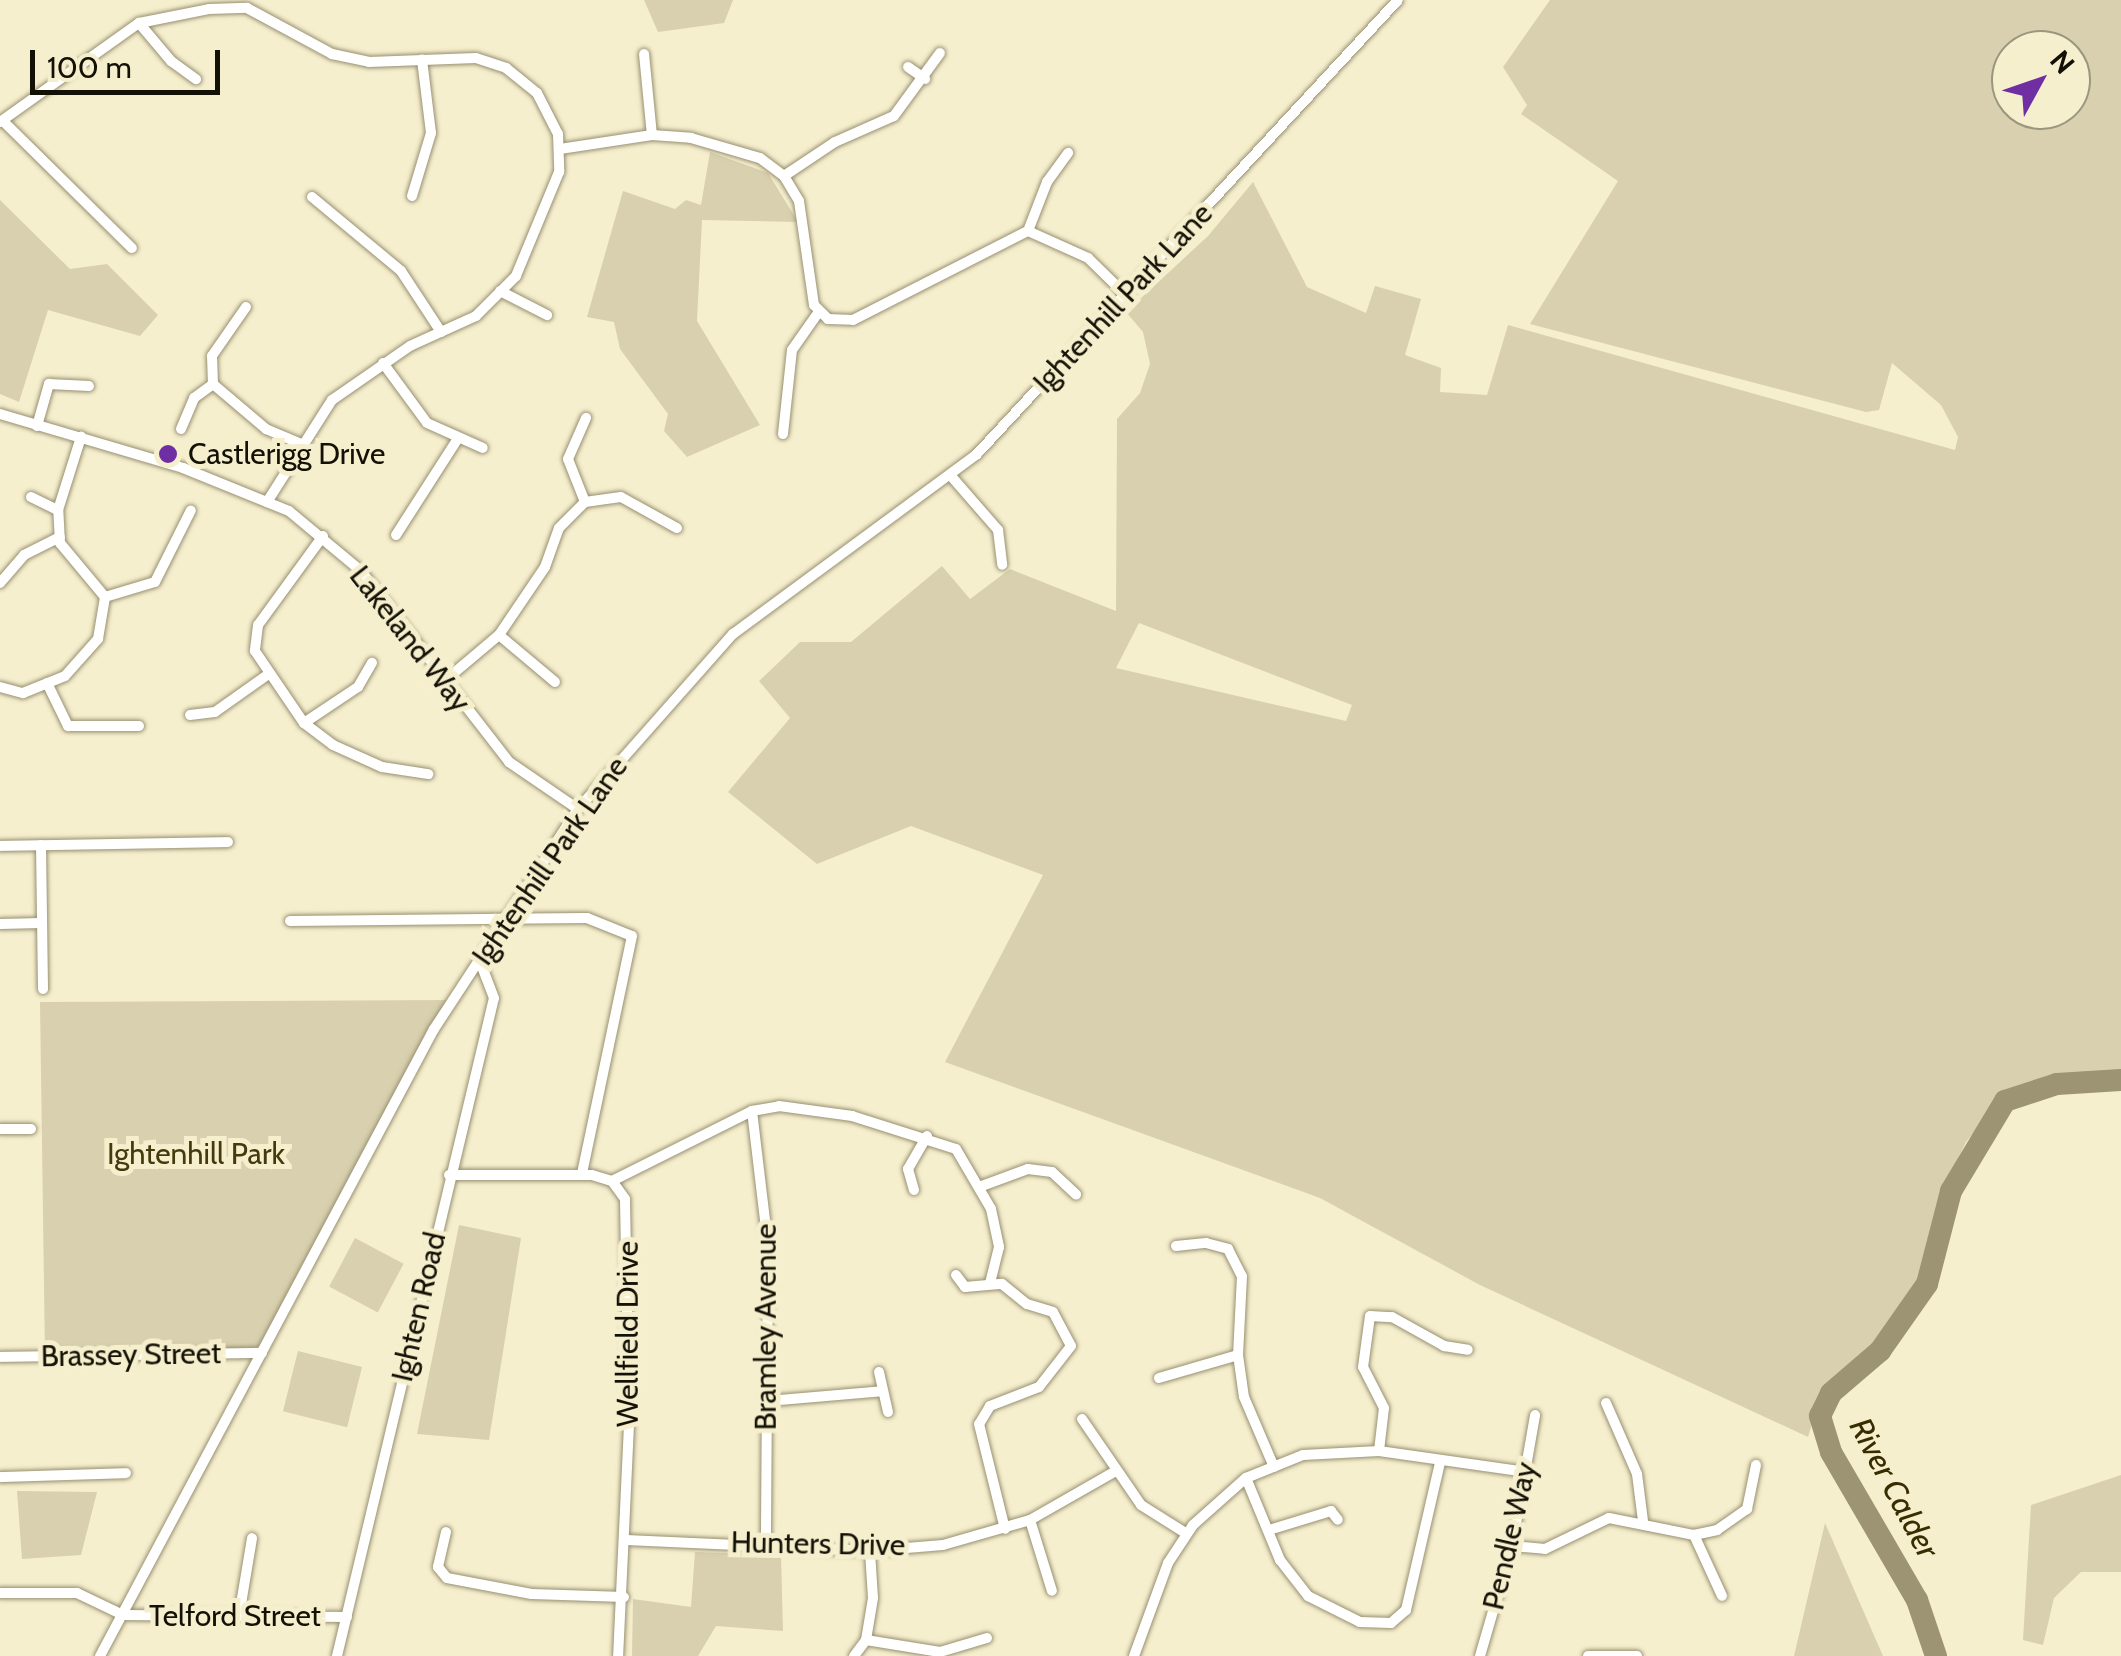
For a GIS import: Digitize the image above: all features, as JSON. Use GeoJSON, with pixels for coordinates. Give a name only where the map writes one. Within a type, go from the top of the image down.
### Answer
{"type":"FeatureCollection","features":[{"type":"Feature","properties":{"kind":"street","name":"Ightenhill Park Lane"},"geometry":{"type":"LineString","coordinates":[[100,1656],[434,1029],[578,809],[732,634],[951,476],[1127,296],[1398,0]]}},
{"type":"Feature","properties":{"kind":"street"},"geometry":{"type":"LineString","coordinates":[[132,248],[1,122],[139,23],[249,4],[332,54],[422,60],[476,58],[524,79],[549,112],[560,148],[552,199],[516,276],[476,316],[383,363],[332,400],[300,442],[267,502]]}},
{"type":"Feature","properties":{"kind":"street"},"geometry":{"type":"LineString","coordinates":[[139,23],[171,61],[196,79]]}},
{"type":"Feature","properties":{"kind":"street"},"geometry":{"type":"LineString","coordinates":[[784,176],[835,142],[894,116],[925,79],[940,53]]}},
{"type":"Feature","properties":{"kind":"street"},"geometry":{"type":"LineString","coordinates":[[412,196],[424,182],[430,133],[422,60]]}},
{"type":"Feature","properties":{"kind":"street"},"geometry":{"type":"LineString","coordinates":[[640,60],[652,136]]}},
{"type":"Feature","properties":{"kind":"street"},"geometry":{"type":"LineString","coordinates":[[908,67],[925,79]]}},
{"type":"Feature","properties":{"kind":"street"},"geometry":{"type":"LineString","coordinates":[[560,148],[652,136],[743,152],[784,176],[807,227],[818,313],[789,360],[783,434]]}},
{"type":"Feature","properties":{"kind":"street"},"geometry":{"type":"LineString","coordinates":[[818,313],[852,320],[1028,231],[1047,182],[1068,153]]}},
{"type":"Feature","properties":{"kind":"street"},"geometry":{"type":"LineString","coordinates":[[312,197],[401,271],[441,332]]}},
{"type":"Feature","properties":{"kind":"street"},"geometry":{"type":"LineString","coordinates":[[1028,231],[1088,258],[1127,296]]}},
{"type":"Feature","properties":{"kind":"street"},"geometry":{"type":"LineString","coordinates":[[500,292],[547,315]]}},
{"type":"Feature","properties":{"kind":"street"},"geometry":{"type":"LineString","coordinates":[[246,307],[212,356],[213,384],[266,429],[300,442]]}},
{"type":"Feature","properties":{"kind":"street"},"geometry":{"type":"LineString","coordinates":[[383,363],[426,423],[456,440],[482,448]]}},
{"type":"Feature","properties":{"kind":"street"},"geometry":{"type":"LineString","coordinates":[[38,426],[49,384],[90,386]]}},
{"type":"Feature","properties":{"kind":"street"},"geometry":{"type":"LineString","coordinates":[[181,429],[194,398],[213,384]]}},
{"type":"Feature","properties":{"kind":"street","name":"Lakeland Way"},"geometry":{"type":"LineString","coordinates":[[0,414],[81,437],[267,502],[323,536],[361,572],[442,682],[509,762],[578,809]]}},
{"type":"Feature","properties":{"kind":"street"},"geometry":{"type":"LineString","coordinates":[[586,418],[568,459],[586,502]]}},
{"type":"Feature","properties":{"kind":"street"},"geometry":{"type":"LineString","coordinates":[[81,437],[58,510],[60,537],[82,576],[105,597]]}},
{"type":"Feature","properties":{"kind":"street"},"geometry":{"type":"LineString","coordinates":[[396,535],[456,440]]}},
{"type":"Feature","properties":{"kind":"street"},"geometry":{"type":"LineString","coordinates":[[951,476],[998,530],[1002,565]]}},
{"type":"Feature","properties":{"kind":"street"},"geometry":{"type":"LineString","coordinates":[[31,497],[58,510]]}},
{"type":"Feature","properties":{"kind":"street"},"geometry":{"type":"LineString","coordinates":[[442,682],[498,634],[545,567],[560,528],[586,502],[621,498],[677,528]]}},
{"type":"Feature","properties":{"kind":"street"},"geometry":{"type":"LineString","coordinates":[[105,597],[154,582],[191,510]]}},
{"type":"Feature","properties":{"kind":"street"},"geometry":{"type":"LineString","coordinates":[[323,536],[258,625],[255,651],[304,723],[382,766],[428,774]]}},
{"type":"Feature","properties":{"kind":"street"},"geometry":{"type":"LineString","coordinates":[[0,583],[24,555],[60,537]]}},
{"type":"Feature","properties":{"kind":"street"},"geometry":{"type":"LineString","coordinates":[[0,687],[23,693],[65,676],[98,639],[105,597]]}},
{"type":"Feature","properties":{"kind":"street"},"geometry":{"type":"LineString","coordinates":[[498,634],[555,682]]}},
{"type":"Feature","properties":{"kind":"street"},"geometry":{"type":"LineString","coordinates":[[304,723],[358,687],[372,664]]}},
{"type":"Feature","properties":{"kind":"street"},"geometry":{"type":"LineString","coordinates":[[190,715],[214,712],[270,673]]}},
{"type":"Feature","properties":{"kind":"street"},"geometry":{"type":"LineString","coordinates":[[46,683],[68,726],[139,726]]}},
{"type":"Feature","properties":{"kind":"street"},"geometry":{"type":"LineString","coordinates":[[0,846],[228,842]]}},
{"type":"Feature","properties":{"kind":"street"},"geometry":{"type":"LineString","coordinates":[[41,845],[43,989]]}},
{"type":"Feature","properties":{"kind":"street"},"geometry":{"type":"LineString","coordinates":[[290,921],[594,918],[630,934],[634,947],[582,1174]]}},
{"type":"Feature","properties":{"kind":"street"},"geometry":{"type":"LineString","coordinates":[[0,924],[42,923]]}},
{"type":"Feature","properties":{"kind":"street","name":"Ighten Road"},"geometry":{"type":"LineString","coordinates":[[337,1656],[494,998],[480,961]]}},
{"type":"Feature","properties":{"kind":"street"},"geometry":{"type":"LineString","coordinates":[[449,1175],[582,1174],[612,1181],[752,1111],[779,1106],[852,1116],[926,1136],[956,1150],[979,1187],[999,1247],[990,1284]]}},
{"type":"Feature","properties":{"kind":"street","name":"Bramley Avenue"},"geometry":{"type":"LineString","coordinates":[[752,1111],[768,1245],[766,1543]]}},
{"type":"Feature","properties":{"kind":"street"},"geometry":{"type":"LineString","coordinates":[[0,1129],[32,1130]]}},
{"type":"Feature","properties":{"kind":"street"},"geometry":{"type":"LineString","coordinates":[[914,1190],[908,1169],[926,1136]]}},
{"type":"Feature","properties":{"kind":"street"},"geometry":{"type":"LineString","coordinates":[[979,1187],[1028,1170],[1052,1172],[1076,1194]]}},
{"type":"Feature","properties":{"kind":"street","name":"Wellfield Drive"},"geometry":{"type":"LineString","coordinates":[[612,1181],[626,1199],[628,1235],[626,1540],[618,1656]]}},
{"type":"Feature","properties":{"kind":"street"},"geometry":{"type":"LineString","coordinates":[[1176,1246],[1206,1242],[1228,1249],[1242,1276],[1238,1355],[1244,1398],[1274,1467]]}},
{"type":"Feature","properties":{"kind":"street"},"geometry":{"type":"LineString","coordinates":[[956,1275],[965,1287],[990,1284],[1053,1312],[1070,1346],[1039,1387],[990,1406],[979,1424],[1005,1529]]}},
{"type":"Feature","properties":{"kind":"street"},"geometry":{"type":"LineString","coordinates":[[1380,1451],[1384,1408],[1363,1367],[1370,1316],[1392,1317],[1444,1346],[1468,1350]]}},
{"type":"Feature","properties":{"kind":"street","name":"Brassey Street"},"geometry":{"type":"LineString","coordinates":[[0,1356],[262,1353]]}},
{"type":"Feature","properties":{"kind":"street"},"geometry":{"type":"LineString","coordinates":[[1160,1378],[1238,1355]]}},
{"type":"Feature","properties":{"kind":"street"},"geometry":{"type":"LineString","coordinates":[[879,1372],[888,1412]]}},
{"type":"Feature","properties":{"kind":"street"},"geometry":{"type":"LineString","coordinates":[[768,1401],[883,1390]]}},
{"type":"Feature","properties":{"kind":"street"},"geometry":{"type":"LineString","coordinates":[[1606,1404],[1637,1474],[1643,1521]]}},
{"type":"Feature","properties":{"kind":"street","name":"Pendle Way"},"geometry":{"type":"LineString","coordinates":[[1480,1656],[1512,1546],[1535,1415]]}},
{"type":"Feature","properties":{"kind":"street"},"geometry":{"type":"LineString","coordinates":[[1082,1419],[1114,1472],[1141,1505],[1187,1534]]}},
{"type":"Feature","properties":{"kind":"street"},"geometry":{"type":"LineString","coordinates":[[1134,1656],[1168,1562],[1187,1534],[1246,1478],[1303,1455],[1380,1451],[1440,1463],[1527,1472]]}},
{"type":"Feature","properties":{"kind":"street"},"geometry":{"type":"LineString","coordinates":[[1246,1478],[1280,1560],[1308,1596],[1360,1622],[1391,1623],[1406,1610],[1440,1463]]}},
{"type":"Feature","properties":{"kind":"street"},"geometry":{"type":"LineString","coordinates":[[1512,1546],[1545,1548],[1609,1518],[1643,1521],[1694,1535],[1717,1530],[1746,1509],[1756,1465]]}},
{"type":"Feature","properties":{"kind":"street","name":"Hunters Drive"},"geometry":{"type":"LineString","coordinates":[[626,1540],[766,1543],[870,1551],[942,1545],[1030,1520],[1114,1472]]}},
{"type":"Feature","properties":{"kind":"street"},"geometry":{"type":"LineString","coordinates":[[0,1478],[126,1473]]}},
{"type":"Feature","properties":{"kind":"street"},"geometry":{"type":"LineString","coordinates":[[1268,1530],[1332,1511],[1338,1520]]}},
{"type":"Feature","properties":{"kind":"street"},"geometry":{"type":"LineString","coordinates":[[1030,1520],[1052,1591]]}},
{"type":"Feature","properties":{"kind":"street"},"geometry":{"type":"LineString","coordinates":[[446,1532],[438,1568],[447,1578],[532,1594],[624,1597]]}},
{"type":"Feature","properties":{"kind":"street"},"geometry":{"type":"LineString","coordinates":[[1694,1535],[1722,1596]]}},
{"type":"Feature","properties":{"kind":"street"},"geometry":{"type":"LineString","coordinates":[[238,1616],[252,1538]]}},
{"type":"Feature","properties":{"kind":"street"},"geometry":{"type":"LineString","coordinates":[[854,1656],[866,1640],[873,1598],[870,1551]]}},
{"type":"Feature","properties":{"kind":"street"},"geometry":{"type":"LineString","coordinates":[[0,1594],[77,1593],[123,1615]]}},
{"type":"Feature","properties":{"kind":"street","name":"Telford Street"},"geometry":{"type":"LineString","coordinates":[[123,1615],[347,1617]]}},
{"type":"Feature","properties":{"kind":"street"},"geometry":{"type":"LineString","coordinates":[[866,1640],[940,1652],[987,1638]]}},
{"type":"Feature","properties":{"kind":"street"},"geometry":{"type":"LineString","coordinates":[[1588,1656],[1638,1656]]}},
{"type":"Feature","properties":{"kind":"green space"},"geometry":{"type":"Polygon","coordinates":[[[644,0],[733,0],[724,23],[658,32],[644,0]]]}},
{"type":"Feature","properties":{"kind":"green space"},"geometry":{"type":"Polygon","coordinates":[[[1550,0],[2121,0],[2121,1076],[2031,1085],[2003,1097],[1966,1142],[1937,1202],[1915,1290],[1872,1350],[1822,1391],[1808,1437],[1480,1285],[1320,1198],[945,1062],[1043,875],[911,826],[817,864],[728,792],[790,718],[759,681],[800,642],[851,642],[942,566],[970,599],[1010,569],[1116,611],[1117,419],[1140,393],[1150,364],[1143,332],[1126,312],[1208,236],[1253,182],[1307,287],[1366,313],[1375,286],[1421,299],[1405,355],[1441,368],[1440,392],[1487,395],[1508,325],[1955,450],[1958,437],[1941,405],[1892,363],[1879,410],[1866,412],[1530,324],[1618,181],[1521,114],[1527,105],[1503,67],[1550,0]],[[1139,623],[1116,668],[1346,721],[1352,705],[1139,623]]]}},
{"type":"Feature","properties":{"kind":"green space"},"geometry":{"type":"Polygon","coordinates":[[[710,152],[768,173],[798,222],[702,220],[697,321],[760,425],[687,457],[664,431],[668,414],[620,349],[614,322],[587,317],[623,191],[675,209],[686,200],[701,205],[710,152]]]}},
{"type":"Feature","properties":{"kind":"green space"},"geometry":{"type":"Polygon","coordinates":[[[0,200],[70,269],[107,264],[158,315],[140,336],[48,310],[19,402],[0,394],[0,200]]]}},
{"type":"Feature","properties":{"kind":"green space","name":"Ightenhill Park"},"geometry":{"type":"Polygon","coordinates":[[[451,1000],[262,1353],[45,1356],[40,1002],[451,1000]]]}},
{"type":"Feature","properties":{"kind":"green space"},"geometry":{"type":"Polygon","coordinates":[[[459,1225],[521,1238],[489,1440],[417,1434],[459,1225]]]}},
{"type":"Feature","properties":{"kind":"green space"},"geometry":{"type":"Polygon","coordinates":[[[355,1238],[404,1264],[378,1312],[329,1287],[355,1238]]]}},
{"type":"Feature","properties":{"kind":"green space"},"geometry":{"type":"Polygon","coordinates":[[[298,1351],[362,1367],[347,1427],[283,1411],[298,1351]]]}},
{"type":"Feature","properties":{"kind":"green space"},"geometry":{"type":"Polygon","coordinates":[[[2121,1475],[2121,1572],[2081,1572],[2054,1598],[2043,1645],[2023,1640],[2031,1505],[2121,1475]]]}},
{"type":"Feature","properties":{"kind":"green space"},"geometry":{"type":"Polygon","coordinates":[[[17,1491],[97,1492],[81,1555],[22,1559],[17,1491]]]}},
{"type":"Feature","properties":{"kind":"green space"},"geometry":{"type":"Polygon","coordinates":[[[1825,1523],[1883,1656],[1794,1656],[1825,1523]]]}},
{"type":"Feature","properties":{"kind":"green space"},"geometry":{"type":"Polygon","coordinates":[[[695,1552],[781,1555],[783,1631],[716,1626],[698,1656],[632,1656],[633,1599],[691,1607],[695,1552]]]}},
{"type":"Feature","properties":{"kind":"waterway","name":"River Calder"},"geometry":{"type":"LineString","coordinates":[[1936,1656],[1917,1600],[1831,1452],[1820,1416],[1831,1393],[1880,1351],[1927,1284],[1951,1191],[2005,1101],[2057,1084],[2121,1080]]}},
{"type":"Feature","properties":{"kind":"place","name":"Castlerigg Drive"},"geometry":{"type":"Point","coordinates":[168,454]}}]}
